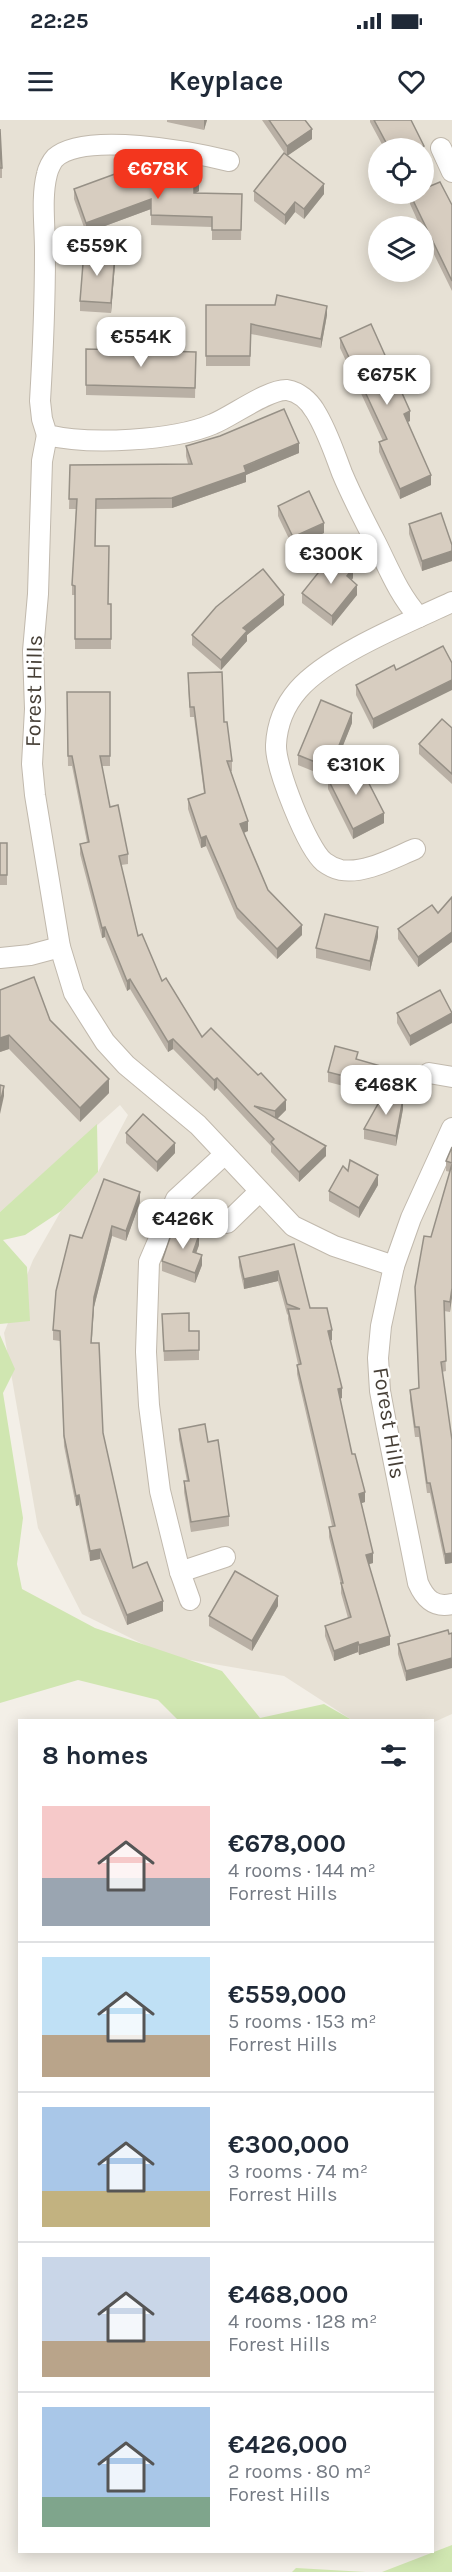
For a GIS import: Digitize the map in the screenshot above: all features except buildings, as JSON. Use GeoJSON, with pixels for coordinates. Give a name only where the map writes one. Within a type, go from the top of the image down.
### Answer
{"type":"FeatureCollection","features":[{"type":"Feature","properties":{"kind":"street"},"geometry":{"type":"LineString","coordinates":[[228,162],[161,148],[112,145],[74,148],[54,159],[47,173],[45,193],[40,401],[47,435],[73,439],[171,436],[212,425],[269,395],[285,390],[301,395],[314,408],[352,497],[394,580],[410,607],[419,617]]}},
{"type":"Feature","properties":{"kind":"street"},"geometry":{"type":"LineString","coordinates":[[441,148],[452,172]]}},
{"type":"Feature","properties":{"kind":"street","name":"Forest Hills"},"geometry":{"type":"LineString","coordinates":[[47,435],[42,461],[38,594],[33,651],[35,709],[32,764],[60,947],[75,993],[105,1042],[126,1065],[198,1125],[293,1226],[313,1237],[394,1266],[381,1326],[378,1358],[380,1391],[418,1583],[423,1597],[433,1604],[452,1604]]}},
{"type":"Feature","properties":{"kind":"street"},"geometry":{"type":"LineString","coordinates":[[415,849],[359,869],[340,870],[324,862],[312,848],[294,808],[280,767],[276,747],[278,727],[297,691],[311,677],[346,655],[452,602]]}},
{"type":"Feature","properties":{"kind":"street"},"geometry":{"type":"LineString","coordinates":[[0,958],[30,955],[60,947]]}},
{"type":"Feature","properties":{"kind":"street"},"geometry":{"type":"LineString","coordinates":[[429,1073],[452,1077]]}},
{"type":"Feature","properties":{"kind":"street"},"geometry":{"type":"LineString","coordinates":[[394,1266],[416,1207],[452,1128]]}},
{"type":"Feature","properties":{"kind":"street"},"geometry":{"type":"LineString","coordinates":[[190,1600],[180,1572],[160,1491],[149,1405],[146,1352],[149,1262],[176,1199],[225,1154]]}},
{"type":"Feature","properties":{"kind":"street"},"geometry":{"type":"LineString","coordinates":[[228,1223],[259,1192]]}},
{"type":"Feature","properties":{"kind":"street"},"geometry":{"type":"LineString","coordinates":[[180,1572],[225,1557]]}},
{"type":"Feature","properties":{"kind":"shaded area"},"geometry":{"type":"Polygon","coordinates":[[[0,120],[452,120],[452,1714],[434,1722],[434,1719],[350,1719],[284,1676],[167,1656],[82,1614],[38,1528],[4,1333],[33,1260],[61,1211],[98,1172],[128,1115],[120,1105],[0,1212],[0,120]]]}},
{"type":"Feature","properties":{"kind":"green space"},"geometry":{"type":"Polygon","coordinates":[[[97,1124],[98,1172],[61,1211],[25,1235],[3,1240],[27,1267],[30,1321],[0,1324],[0,1212],[97,1124]]]}},
{"type":"Feature","properties":{"kind":"green space"},"geometry":{"type":"Polygon","coordinates":[[[0,1335],[15,1369],[3,1393],[23,1518],[17,1564],[22,1589],[95,1628],[222,1671],[260,1718],[324,1704],[350,1719],[177,1719],[158,1700],[78,1680],[0,1703],[0,1335]]]}},
{"type":"Feature","properties":{"kind":"green space"},"geometry":{"type":"Polygon","coordinates":[[[452,2545],[452,2572],[382,2572],[434,2553],[452,2545]]]}},
{"type":"Feature","properties":{"kind":"green space"},"geometry":{"type":"Polygon","coordinates":[[[296,2568],[366,2572],[292,2572],[296,2568]]]}}]}
